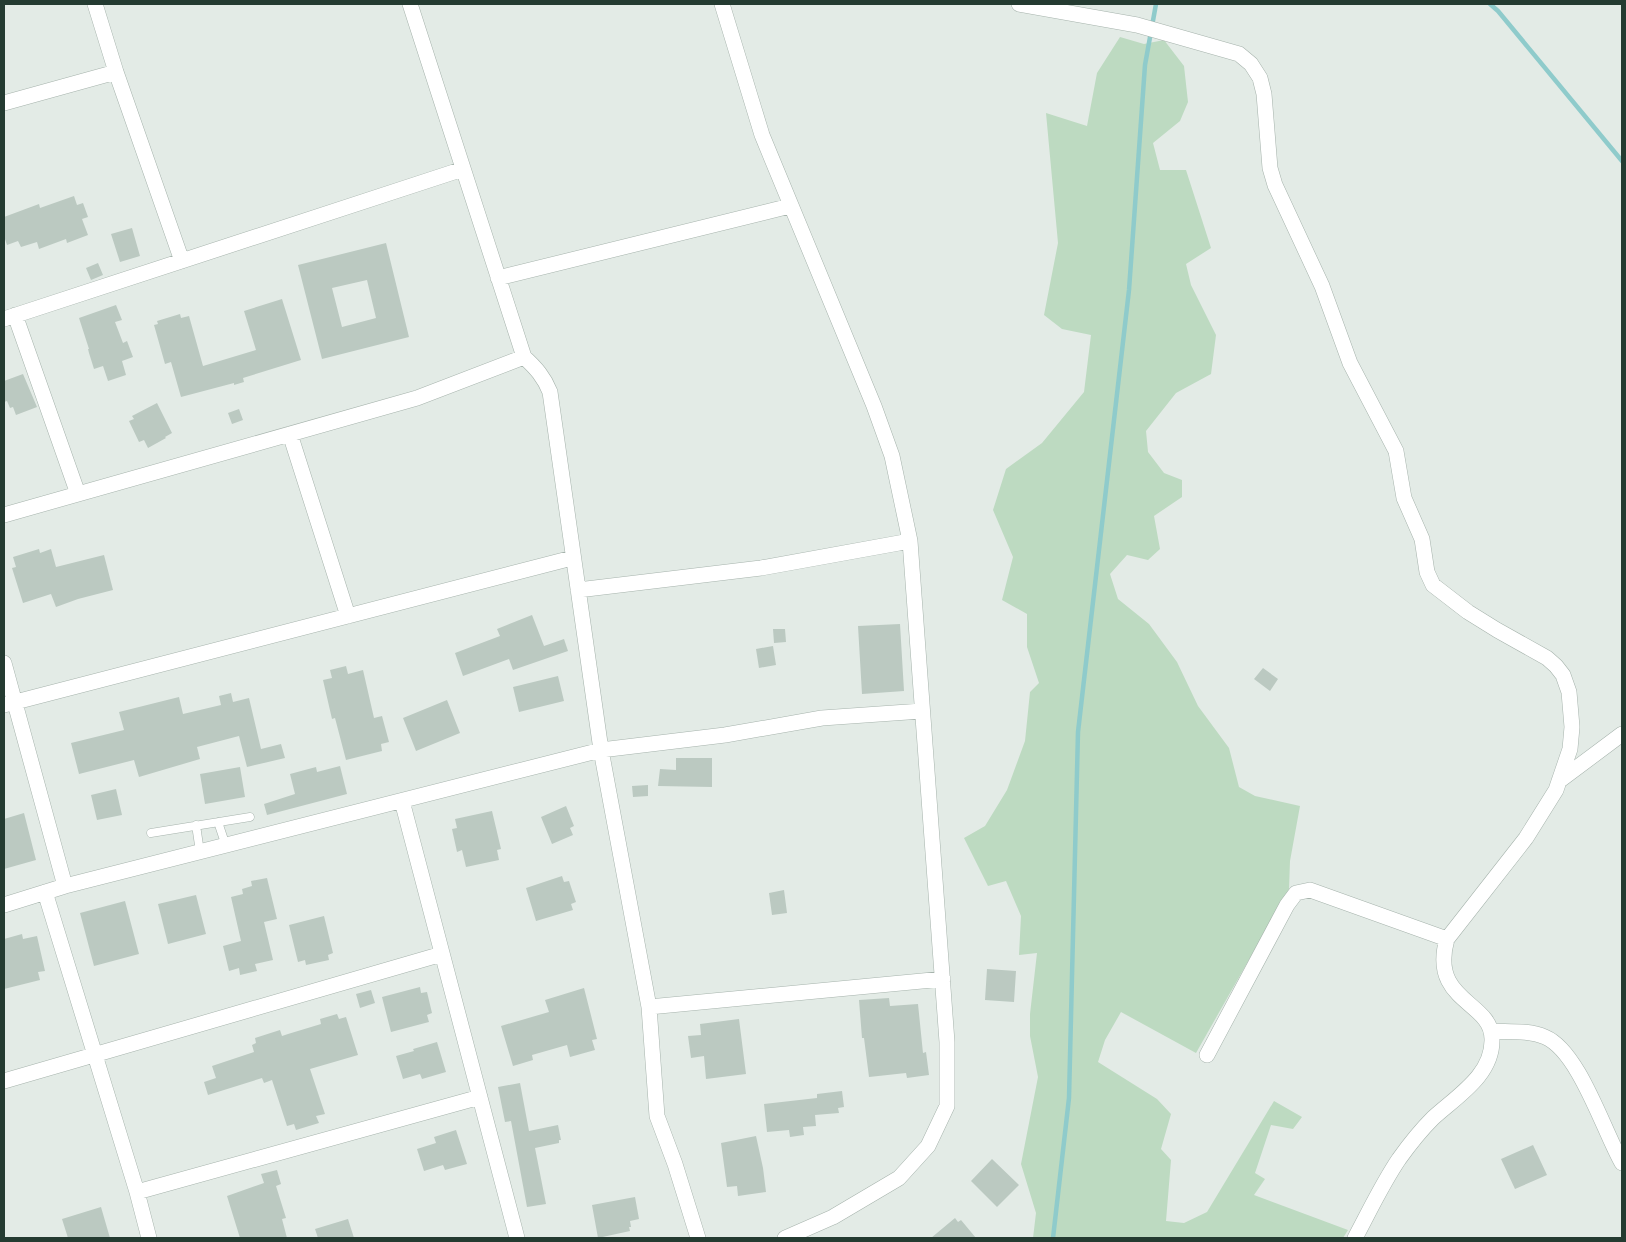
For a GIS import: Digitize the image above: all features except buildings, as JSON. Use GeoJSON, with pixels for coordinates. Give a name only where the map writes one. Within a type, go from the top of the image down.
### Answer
{"type":"FeatureCollection","features":[{"type":"Feature","properties":{"kind":"street"},"geometry":{"type":"LineString","coordinates":[[95,4],[116,72],[182,261]]}},
{"type":"Feature","properties":{"kind":"street"},"geometry":{"type":"LineString","coordinates":[[410,4],[524,357],[540,372],[550,392],[572,558],[601,750],[649,1007],[657,1116],[675,1164],[698,1238]]}},
{"type":"Feature","properties":{"kind":"street"},"geometry":{"type":"LineString","coordinates":[[722,4],[762,135],[790,206],[813,256],[892,456],[910,541],[947,1042],[946,1106],[928,1146],[899,1178],[833,1217],[786,1238]]}},
{"type":"Feature","properties":{"kind":"street"},"geometry":{"type":"LineString","coordinates":[[1019,4],[1137,25],[1239,54],[1251,64],[1260,78],[1264,94],[1268,155],[1275,185],[1322,286],[1350,363],[1396,451],[1404,498],[1422,539],[1429,578],[1433,585],[1468,612],[1547,658],[1563,675],[1569,692],[1572,727],[1570,749],[1556,790],[1526,838],[1447,939],[1444,948],[1444,965],[1448,981],[1455,991],[1482,1016],[1492,1031],[1490,1052],[1486,1066],[1479,1076],[1432,1120],[1400,1158],[1355,1238]]}},
{"type":"Feature","properties":{"kind":"street"},"geometry":{"type":"LineString","coordinates":[[4,104],[116,72]]}},
{"type":"Feature","properties":{"kind":"street"},"geometry":{"type":"LineString","coordinates":[[78,494],[10,317],[463,169]]}},
{"type":"Feature","properties":{"kind":"street"},"geometry":{"type":"LineString","coordinates":[[498,278],[790,206]]}},
{"type":"Feature","properties":{"kind":"street"},"geometry":{"type":"LineString","coordinates":[[4,516],[417,398],[524,357]]}},
{"type":"Feature","properties":{"kind":"street"},"geometry":{"type":"LineString","coordinates":[[290,434],[348,616]]}},
{"type":"Feature","properties":{"kind":"street"},"geometry":{"type":"LineString","coordinates":[[578,590],[761,568],[910,541]]}},
{"type":"Feature","properties":{"kind":"street"},"geometry":{"type":"LineString","coordinates":[[9,704],[572,558]]}},
{"type":"Feature","properties":{"kind":"street"},"geometry":{"type":"LineString","coordinates":[[4,662],[9,704],[64,886]]}},
{"type":"Feature","properties":{"kind":"street"},"geometry":{"type":"LineString","coordinates":[[4,905],[64,886],[601,750],[725,735],[822,718],[922,711]]}},
{"type":"Feature","properties":{"kind":"street"},"geometry":{"type":"LineString","coordinates":[[1559,781],[1622,734]]}},
{"type":"Feature","properties":{"kind":"street"},"geometry":{"type":"LineString","coordinates":[[402,801],[517,1238]]}},
{"type":"Feature","properties":{"kind":"street"},"geometry":{"type":"LineString","coordinates":[[1207,1054],[1287,905],[1296,893],[1310,890],[1447,939]]}},
{"type":"Feature","properties":{"kind":"street"},"geometry":{"type":"LineString","coordinates":[[46,892],[137,1192],[149,1238]]}},
{"type":"Feature","properties":{"kind":"street"},"geometry":{"type":"LineString","coordinates":[[4,1081],[442,954]]}},
{"type":"Feature","properties":{"kind":"street"},"geometry":{"type":"LineString","coordinates":[[649,1007],[942,979]]}},
{"type":"Feature","properties":{"kind":"street"},"geometry":{"type":"LineString","coordinates":[[1492,1031],[1532,1033],[1544,1036],[1555,1042],[1579,1074],[1622,1163]]}},
{"type":"Feature","properties":{"kind":"street"},"geometry":{"type":"LineString","coordinates":[[137,1192],[480,1097]]}},
{"type":"Feature","properties":{"kind":"lane"},"geometry":{"type":"LineString","coordinates":[[151,833],[250,817]]}},
{"type":"Feature","properties":{"kind":"lane"},"geometry":{"type":"LineString","coordinates":[[218,822],[226,846]]}},
{"type":"Feature","properties":{"kind":"lane"},"geometry":{"type":"LineString","coordinates":[[196,825],[200,852]]}},
{"type":"Feature","properties":{"kind":"green space"},"geometry":{"type":"Polygon","coordinates":[[[1120,37],[1144,44],[1164,40],[1184,66],[1188,102],[1180,121],[1153,143],[1160,170],[1186,170],[1211,248],[1186,264],[1191,285],[1216,335],[1211,374],[1176,393],[1146,431],[1148,452],[1164,473],[1182,480],[1182,497],[1154,516],[1160,549],[1148,560],[1127,555],[1110,574],[1118,599],[1149,624],[1177,662],[1198,706],[1229,748],[1239,787],[1255,796],[1300,806],[1290,861],[1289,889],[1196,1053],[1121,1012],[1105,1040],[1098,1062],[1157,1099],[1171,1114],[1161,1149],[1171,1160],[1166,1221],[1184,1223],[1207,1212],[1274,1101],[1302,1117],[1293,1129],[1271,1125],[1255,1173],[1265,1179],[1254,1195],[1348,1230],[1343,1238],[1033,1238],[1036,1213],[1021,1164],[1038,1077],[1030,1036],[1030,1014],[1037,953],[1019,955],[1021,916],[1006,881],[988,886],[964,838],[985,826],[1007,790],[1025,741],[1030,692],[1039,683],[1027,647],[1027,614],[1002,600],[1013,557],[993,510],[1006,469],[1042,443],[1084,392],[1091,335],[1062,329],[1044,315],[1058,243],[1046,113],[1087,126],[1097,73],[1120,37]]]}},
{"type":"Feature","properties":{"kind":"waterway"},"geometry":{"type":"LineString","coordinates":[[1053,1238],[1069,1098],[1078,732],[1129,290],[1145,65],[1156,4]]}},
{"type":"Feature","properties":{"kind":"waterway"},"geometry":{"type":"LineString","coordinates":[[1490,4],[1498,11],[1622,161]]}}]}
